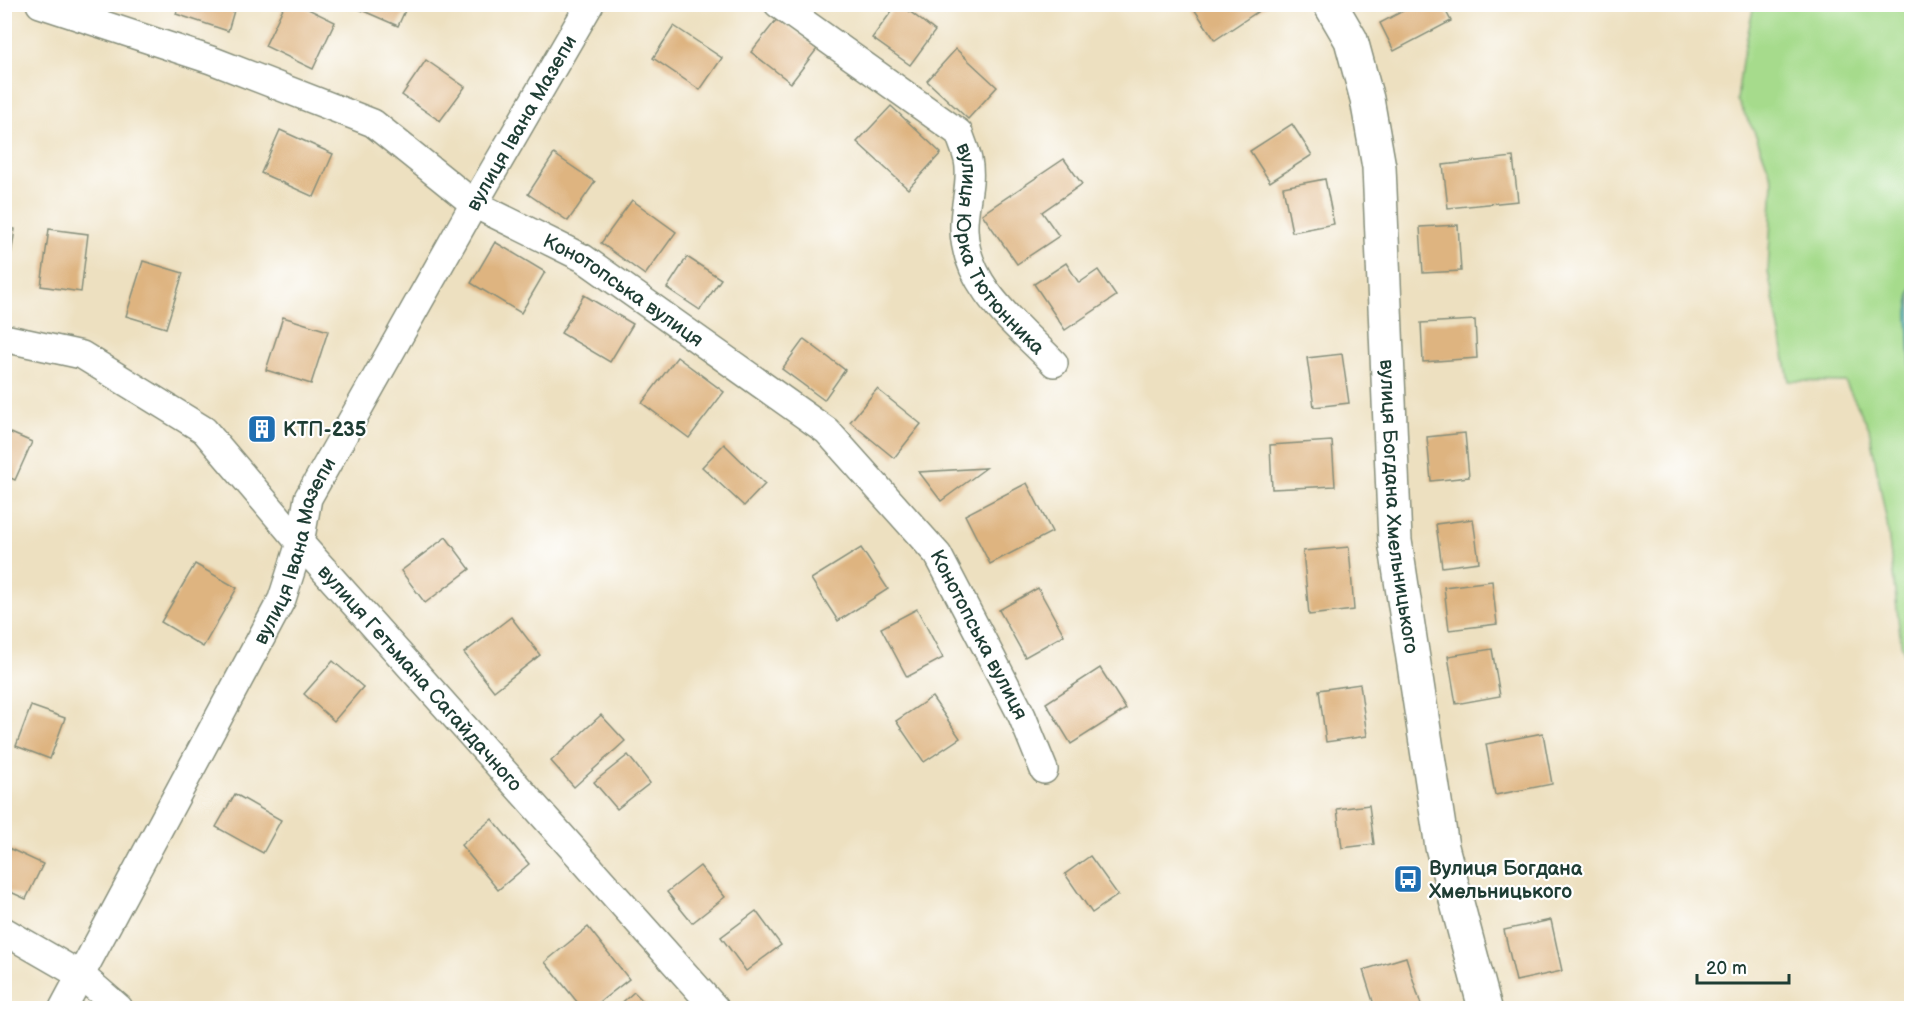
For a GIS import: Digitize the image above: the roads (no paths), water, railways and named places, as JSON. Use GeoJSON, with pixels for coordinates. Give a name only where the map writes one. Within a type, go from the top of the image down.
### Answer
{"type":"FeatureCollection","features":[{"type":"Feature","properties":{"kind":"street","name":"Конотопська вулиця"},"geometry":{"type":"LineString","coordinates":[[40,4],[211,60],[373,123],[474,204],[583,258],[827,431],[938,555],[1022,716],[1044,770]]}},
{"type":"Feature","properties":{"kind":"street","name":"вулиця Івана Мазепи"},"geometry":{"type":"LineString","coordinates":[[63,1008],[282,599],[300,543],[308,498],[590,4]]}},
{"type":"Feature","properties":{"kind":"street","name":"вулиця Юрка Тютюнника"},"geometry":{"type":"LineString","coordinates":[[778,4],[959,133],[969,161],[964,229],[971,264],[986,292],[1054,363]]}},
{"type":"Feature","properties":{"kind":"street","name":"вулиця Богдана Хмельницького"},"geometry":{"type":"LineString","coordinates":[[1330,4],[1350,40],[1367,99],[1379,167],[1395,541],[1442,847],[1485,1008]]}},
{"type":"Feature","properties":{"kind":"street","name":"вулиця Гетьмана Сагайдачного"},"geometry":{"type":"LineString","coordinates":[[4,338],[82,355],[204,430],[300,543],[715,1008]]}},
{"type":"Feature","properties":{"kind":"street"},"geometry":{"type":"LineString","coordinates":[[4,931],[82,976],[118,1008]]}},
{"type":"Feature","properties":{"kind":"water"},"geometry":{"type":"Polygon","coordinates":[[[1911,290],[1911,449],[1907,430],[1910,365],[1908,313],[1911,290]]]}},
{"type":"Feature","properties":{"kind":"place","name":"КТП-235"},"geometry":{"type":"Point","coordinates":[262,429]}},
{"type":"Feature","properties":{"kind":"place","name":"Вулиця Богдана Хмельницького"},"geometry":{"type":"Point","coordinates":[1408,879]}}]}
